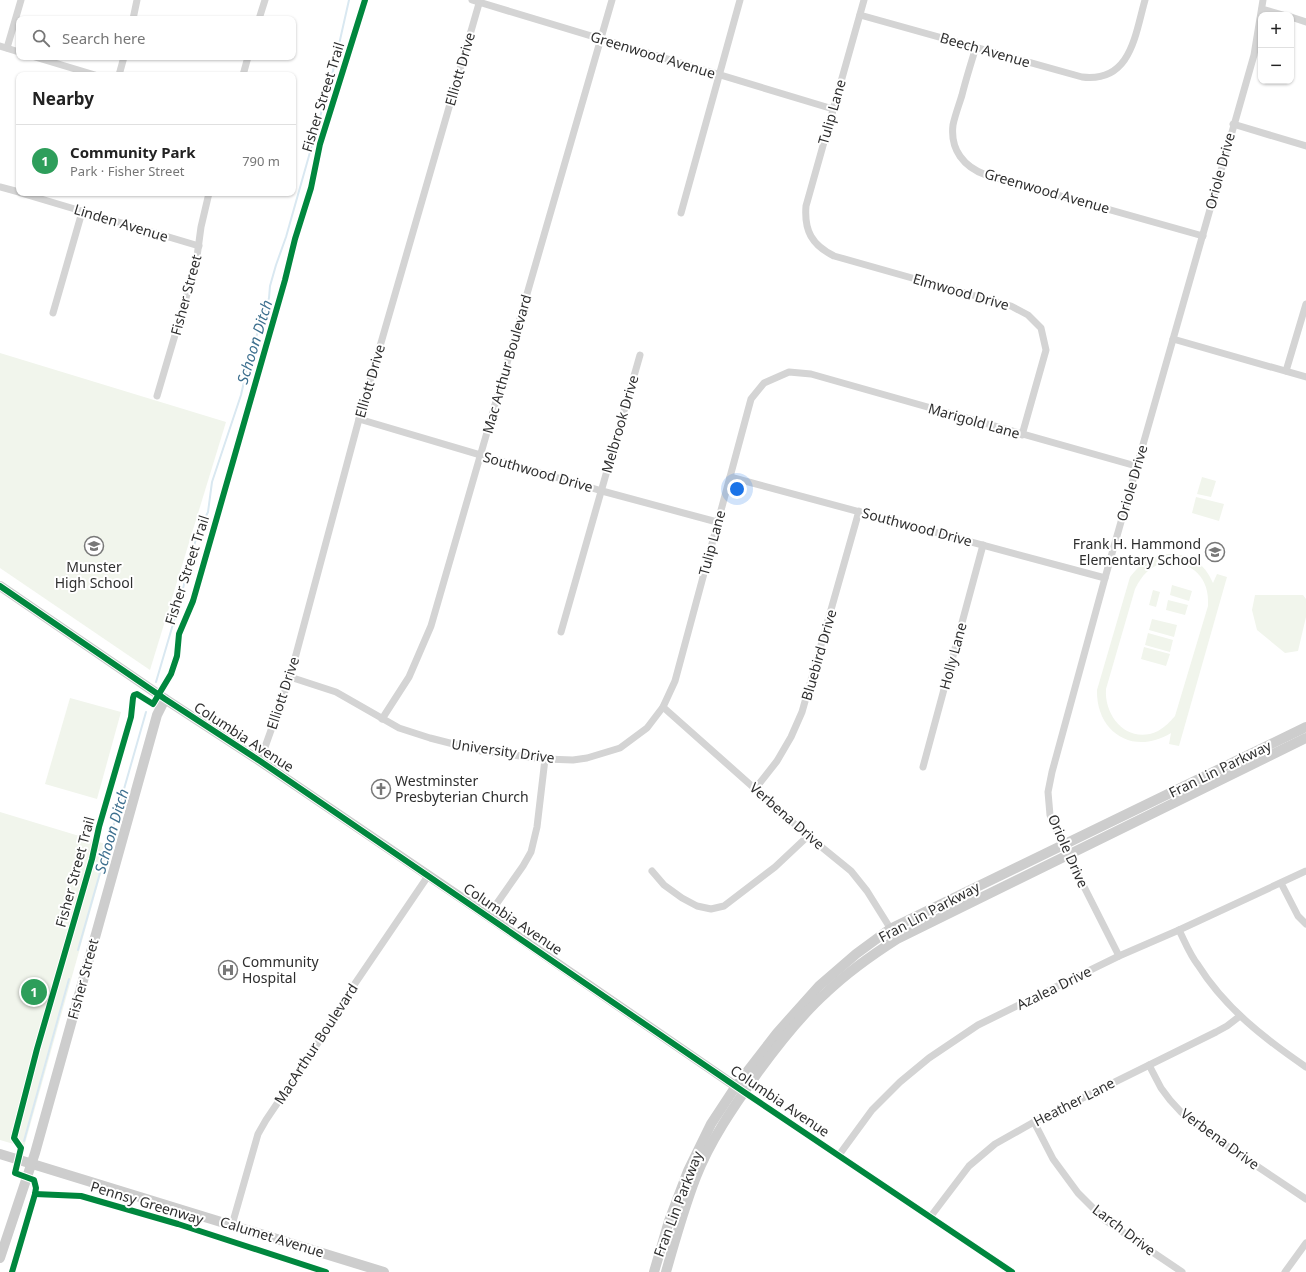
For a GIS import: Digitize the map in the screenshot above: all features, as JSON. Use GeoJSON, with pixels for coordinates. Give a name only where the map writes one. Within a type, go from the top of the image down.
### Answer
{"type":"FeatureCollection","features":[{"type":"Feature","properties":{"kind":"street"},"geometry":{"type":"LineString","coordinates":[[16,51],[4,47],[21,0]]}},
{"type":"Feature","properties":{"kind":"street"},"geometry":{"type":"LineString","coordinates":[[134,16],[137,0]]}},
{"type":"Feature","properties":{"kind":"street"},"geometry":{"type":"LineString","coordinates":[[260,16],[265,0]]}},
{"type":"Feature","properties":{"kind":"street","name":"Mac Arthur Boulevard"},"geometry":{"type":"LineString","coordinates":[[382,719],[409,677],[431,626],[612,0]]}},
{"type":"Feature","properties":{"kind":"street"},"geometry":{"type":"LineString","coordinates":[[681,213],[740,0]]}},
{"type":"Feature","properties":{"kind":"street","name":"Tulip Lane"},"geometry":{"type":"LineString","coordinates":[[806,225],[806,206],[864,0]]}},
{"type":"Feature","properties":{"kind":"street","name":"Beech Avenue"},"geometry":{"type":"LineString","coordinates":[[860,15],[1082,77],[1098,78],[1119,68],[1127,58],[1145,0]]}},
{"type":"Feature","properties":{"kind":"street","name":"Oriole Drive"},"geometry":{"type":"LineString","coordinates":[[1119,956],[1050,815],[1048,792],[1104,578],[1254,55],[1263,0]]}},
{"type":"Feature","properties":{"kind":"street","name":"Greenwood Avenue"},"geometry":{"type":"LineString","coordinates":[[477,1],[601,40],[833,109]]}},
{"type":"Feature","properties":{"kind":"street","name":"Elliott Drive"},"geometry":{"type":"LineString","coordinates":[[260,761],[290,677],[359,418],[477,1]]}},
{"type":"Feature","properties":{"kind":"street"},"geometry":{"type":"LineString","coordinates":[[1262,9],[1272,12]]}},
{"type":"Feature","properties":{"kind":"street"},"geometry":{"type":"LineString","coordinates":[[1294,18],[1306,22]]}},
{"type":"Feature","properties":{"kind":"street","name":"Greenwood Avenue"},"geometry":{"type":"LineString","coordinates":[[976,47],[953,126],[955,146],[966,164],[973,169],[986,174],[1203,236]]}},
{"type":"Feature","properties":{"kind":"street"},"geometry":{"type":"LineString","coordinates":[[46,60],[85,72]]}},
{"type":"Feature","properties":{"kind":"street"},"geometry":{"type":"LineString","coordinates":[[120,72],[123,60]]}},
{"type":"Feature","properties":{"kind":"street"},"geometry":{"type":"LineString","coordinates":[[244,72],[247,60]]}},
{"type":"Feature","properties":{"kind":"street"},"geometry":{"type":"LineString","coordinates":[[1233,124],[1306,146]]}},
{"type":"Feature","properties":{"kind":"street","name":"Linden Avenue"},"geometry":{"type":"LineString","coordinates":[[0,187],[16,192]]}},
{"type":"Feature","properties":{"kind":"street","name":"Linden Avenue"},"geometry":{"type":"LineString","coordinates":[[30,196],[199,246]]}},
{"type":"Feature","properties":{"kind":"street","name":"Fisher Street"},"geometry":{"type":"LineString","coordinates":[[157,396],[196,264],[203,216],[208,196]]}},
{"type":"Feature","properties":{"kind":"street"},"geometry":{"type":"LineString","coordinates":[[53,313],[82,212]]}},
{"type":"Feature","properties":{"kind":"street","name":"Elmwood Drive"},"geometry":{"type":"LineString","coordinates":[[806,225],[810,236],[817,244],[824,251],[834,256],[1011,306],[1028,315],[1041,328],[1046,350],[1022,435]]}},
{"type":"Feature","properties":{"kind":"street"},"geometry":{"type":"LineString","coordinates":[[1286,371],[1306,304]]}},
{"type":"Feature","properties":{"kind":"street"},"geometry":{"type":"LineString","coordinates":[[1172,340],[1306,377]]}},
{"type":"Feature","properties":{"kind":"street","name":"Melbrook Drive"},"geometry":{"type":"LineString","coordinates":[[560,632],[602,491],[640,355]]}},
{"type":"Feature","properties":{"kind":"street","name":"Tulip Lane"},"geometry":{"type":"LineString","coordinates":[[663,707],[675,681],[751,399],[764,383],[789,372],[811,374]]}},
{"type":"Feature","properties":{"kind":"street","name":"Marigold Lane"},"geometry":{"type":"LineString","coordinates":[[811,374],[1022,435],[1136,466]]}},
{"type":"Feature","properties":{"kind":"street","name":"Southwood Drive"},"geometry":{"type":"LineString","coordinates":[[359,418],[602,491],[717,522]]}},
{"type":"Feature","properties":{"kind":"street","name":"Southwood Drive"},"geometry":{"type":"LineString","coordinates":[[730,477],[1104,578]]}},
{"type":"Feature","properties":{"kind":"street","name":"Bluebird Drive"},"geometry":{"type":"LineString","coordinates":[[755,789],[777,761],[791,737],[802,712],[859,511]]}},
{"type":"Feature","properties":{"kind":"street","name":"Holly Lane"},"geometry":{"type":"LineString","coordinates":[[923,767],[983,545]]}},
{"type":"Feature","properties":{"kind":"street","name":"Columbia Avenue"},"geometry":{"type":"LineString","coordinates":[[0,586],[1012,1272]]}},
{"type":"Feature","properties":{"kind":"street","name":"University Drive"},"geometry":{"type":"LineString","coordinates":[[290,677],[336,692],[399,728],[451,744],[481,751],[545,759],[573,760],[587,758],[620,748],[647,728],[663,707]]}},
{"type":"Feature","properties":{"kind":"street","name":"Fisher Street"},"geometry":{"type":"LineString","coordinates":[[0,1258],[31,1164],[157,715],[165,699]]}},
{"type":"Feature","properties":{"kind":"street","name":"Verbena Drive"},"geometry":{"type":"LineString","coordinates":[[663,707],[808,836],[851,871],[867,891],[896,939]]}},
{"type":"Feature","properties":{"kind":"street","name":"Fran Lin Parkway"},"geometry":{"type":"LineString","coordinates":[[654,1272],[669,1221],[688,1171],[711,1124],[783,1039],[826,993],[861,963],[896,939],[1306,727]]}},
{"type":"Feature","properties":{"kind":"street","name":"Fran Lin Parkway"},"geometry":{"type":"LineString","coordinates":[[666,1272],[679,1224],[697,1175],[740,1089],[777,1033],[819,986],[856,954],[890,929],[1066,850],[1306,738]]}},
{"type":"Feature","properties":{"kind":"street"},"geometry":{"type":"LineString","coordinates":[[488,916],[531,852],[537,826],[545,759]]}},
{"type":"Feature","properties":{"kind":"street"},"geometry":{"type":"LineString","coordinates":[[652,871],[664,885],[696,906],[711,909],[717,908],[724,906],[775,867],[808,836]]}},
{"type":"Feature","properties":{"kind":"street","name":"Azalea Drive"},"geometry":{"type":"LineString","coordinates":[[839,1156],[872,1110],[900,1082],[929,1058],[978,1025],[1119,956],[1180,930],[1306,871]]}},
{"type":"Feature","properties":{"kind":"street","name":"MacArthur Boulevard"},"geometry":{"type":"LineString","coordinates":[[232,1225],[258,1134],[345,1003],[354,985],[428,876]]}},
{"type":"Feature","properties":{"kind":"street"},"geometry":{"type":"LineString","coordinates":[[1281,884],[1298,916],[1306,924]]}},
{"type":"Feature","properties":{"kind":"street"},"geometry":{"type":"LineString","coordinates":[[1180,930],[1197,965],[1213,986],[1240,1016],[1278,1048],[1306,1067]]}},
{"type":"Feature","properties":{"kind":"street","name":"Heather Lane"},"geometry":{"type":"LineString","coordinates":[[930,1216],[969,1166],[995,1144],[1034,1122],[1222,1029],[1240,1016]]}},
{"type":"Feature","properties":{"kind":"street","name":"Verbena Drive"},"geometry":{"type":"LineString","coordinates":[[1149,1065],[1161,1088],[1181,1112],[1212,1136],[1306,1199]]}},
{"type":"Feature","properties":{"kind":"street","name":"Larch Drive"},"geometry":{"type":"LineString","coordinates":[[1034,1122],[1053,1159],[1078,1193],[1105,1220],[1182,1272]]}},
{"type":"Feature","properties":{"kind":"street","name":"Calumet Avenue"},"geometry":{"type":"LineString","coordinates":[[0,1154],[384,1272]]}},
{"type":"Feature","properties":{"kind":"street"},"geometry":{"type":"LineString","coordinates":[[1285,1272],[1306,1243]]}},
{"type":"Feature","properties":{"kind":"shaded area","name":"Munster High School"},"geometry":{"type":"Polygon","coordinates":[[[0,353],[226,422],[150,670],[0,568],[0,353]]]}},
{"type":"Feature","properties":{"kind":"shaded area"},"geometry":{"type":"Polygon","coordinates":[[[1202,477],[1216,481],[1211,497],[1197,494],[1202,477]]]}},
{"type":"Feature","properties":{"kind":"shaded area"},"geometry":{"type":"Polygon","coordinates":[[[1196,497],[1224,504],[1219,521],[1192,513],[1196,497]]]}},
{"type":"Feature","properties":{"kind":"shaded area"},"geometry":{"type":"Polygon","coordinates":[[[1165,554],[1181,555],[1195,560],[1205,569],[1213,583],[1217,574],[1227,577],[1179,746],[1169,744],[1171,733],[1157,740],[1144,742],[1131,741],[1120,736],[1110,729],[1103,718],[1098,705],[1097,690],[1130,577],[1146,562],[1165,554]],[[1166,562],[1155,566],[1144,575],[1135,589],[1106,689],[1106,700],[1109,710],[1120,726],[1128,732],[1147,734],[1158,731],[1175,716],[1208,606],[1208,596],[1203,580],[1192,569],[1176,563],[1166,562]]]}},
{"type":"Feature","properties":{"kind":"shaded area"},"geometry":{"type":"Polygon","coordinates":[[[1172,585],[1192,591],[1189,601],[1170,595],[1172,585]]]}},
{"type":"Feature","properties":{"kind":"shaded area"},"geometry":{"type":"Polygon","coordinates":[[[1153,590],[1160,592],[1156,607],[1149,605],[1153,590]]]}},
{"type":"Feature","properties":{"kind":"shaded area"},"geometry":{"type":"Polygon","coordinates":[[[1255,595],[1303,595],[1306,599],[1306,617],[1298,651],[1285,653],[1257,630],[1252,610],[1255,595]]]}},
{"type":"Feature","properties":{"kind":"shaded area"},"geometry":{"type":"Polygon","coordinates":[[[1168,600],[1188,605],[1185,615],[1166,610],[1168,600]]]}},
{"type":"Feature","properties":{"kind":"shaded area"},"geometry":{"type":"Polygon","coordinates":[[[1152,619],[1177,625],[1174,637],[1149,630],[1152,619]]]}},
{"type":"Feature","properties":{"kind":"shaded area"},"geometry":{"type":"Polygon","coordinates":[[[1148,633],[1173,640],[1170,652],[1145,645],[1148,633]]]}},
{"type":"Feature","properties":{"kind":"shaded area"},"geometry":{"type":"Polygon","coordinates":[[[1144,647],[1170,654],[1166,666],[1141,659],[1144,647]]]}},
{"type":"Feature","properties":{"kind":"shaded area"},"geometry":{"type":"Polygon","coordinates":[[[70,698],[121,712],[97,799],[45,784],[70,698]]]}},
{"type":"Feature","properties":{"kind":"shaded area"},"geometry":{"type":"Polygon","coordinates":[[[0,812],[109,845],[24,1147],[0,1140],[0,812]]]}},
{"type":"Feature","properties":{"kind":"waterway","name":"Schoon Ditch"},"geometry":{"type":"LineString","coordinates":[[156,682],[198,532],[208,512],[212,482],[241,395],[249,359],[269,298],[270,286],[286,237],[333,71],[349,0]]}},
{"type":"Feature","properties":{"kind":"waterway","name":"Schoon Ditch"},"geometry":{"type":"LineString","coordinates":[[78,950],[146,712]]}},
{"type":"Feature","properties":{"kind":"waterway","name":"Schoon Ditch"},"geometry":{"type":"LineString","coordinates":[[24,1141],[69,979]]}},
{"type":"Feature","properties":{"kind":"cycle path","name":"Fisher Street Trail"},"geometry":{"type":"LineString","coordinates":[[12,1272],[36,1188],[34,1180],[15,1173],[21,1148],[14,1138],[37,1049],[131,717],[133,698],[134,695],[137,694],[153,704],[171,674],[177,656],[179,634],[193,601],[285,280],[295,239],[311,188],[320,144],[365,0]]}},
{"type":"Feature","properties":{"kind":"cycle path"},"geometry":{"type":"LineString","coordinates":[[0,586],[165,699],[260,761],[744,1092],[1012,1272]]}},
{"type":"Feature","properties":{"kind":"cycle path","name":"Pennsy Greenway"},"geometry":{"type":"LineString","coordinates":[[35,1194],[81,1196],[178,1224],[326,1272]]}},
{"type":"Feature","properties":{"kind":"place","name":"Munster High School"},"geometry":{"type":"Point","coordinates":[94,546]}},
{"type":"Feature","properties":{"kind":"place","name":"Frank H. Hammond Elementary School"},"geometry":{"type":"Point","coordinates":[1215,552]}},
{"type":"Feature","properties":{"kind":"place","name":"Westminster Presbyterian Church"},"geometry":{"type":"Point","coordinates":[381,789]}},
{"type":"Feature","properties":{"kind":"place","name":"Community Hospital"},"geometry":{"type":"Point","coordinates":[228,970]}},
{"type":"Feature","properties":{"kind":"place","name":"Community Park"},"geometry":{"type":"Point","coordinates":[34,992]}}]}
